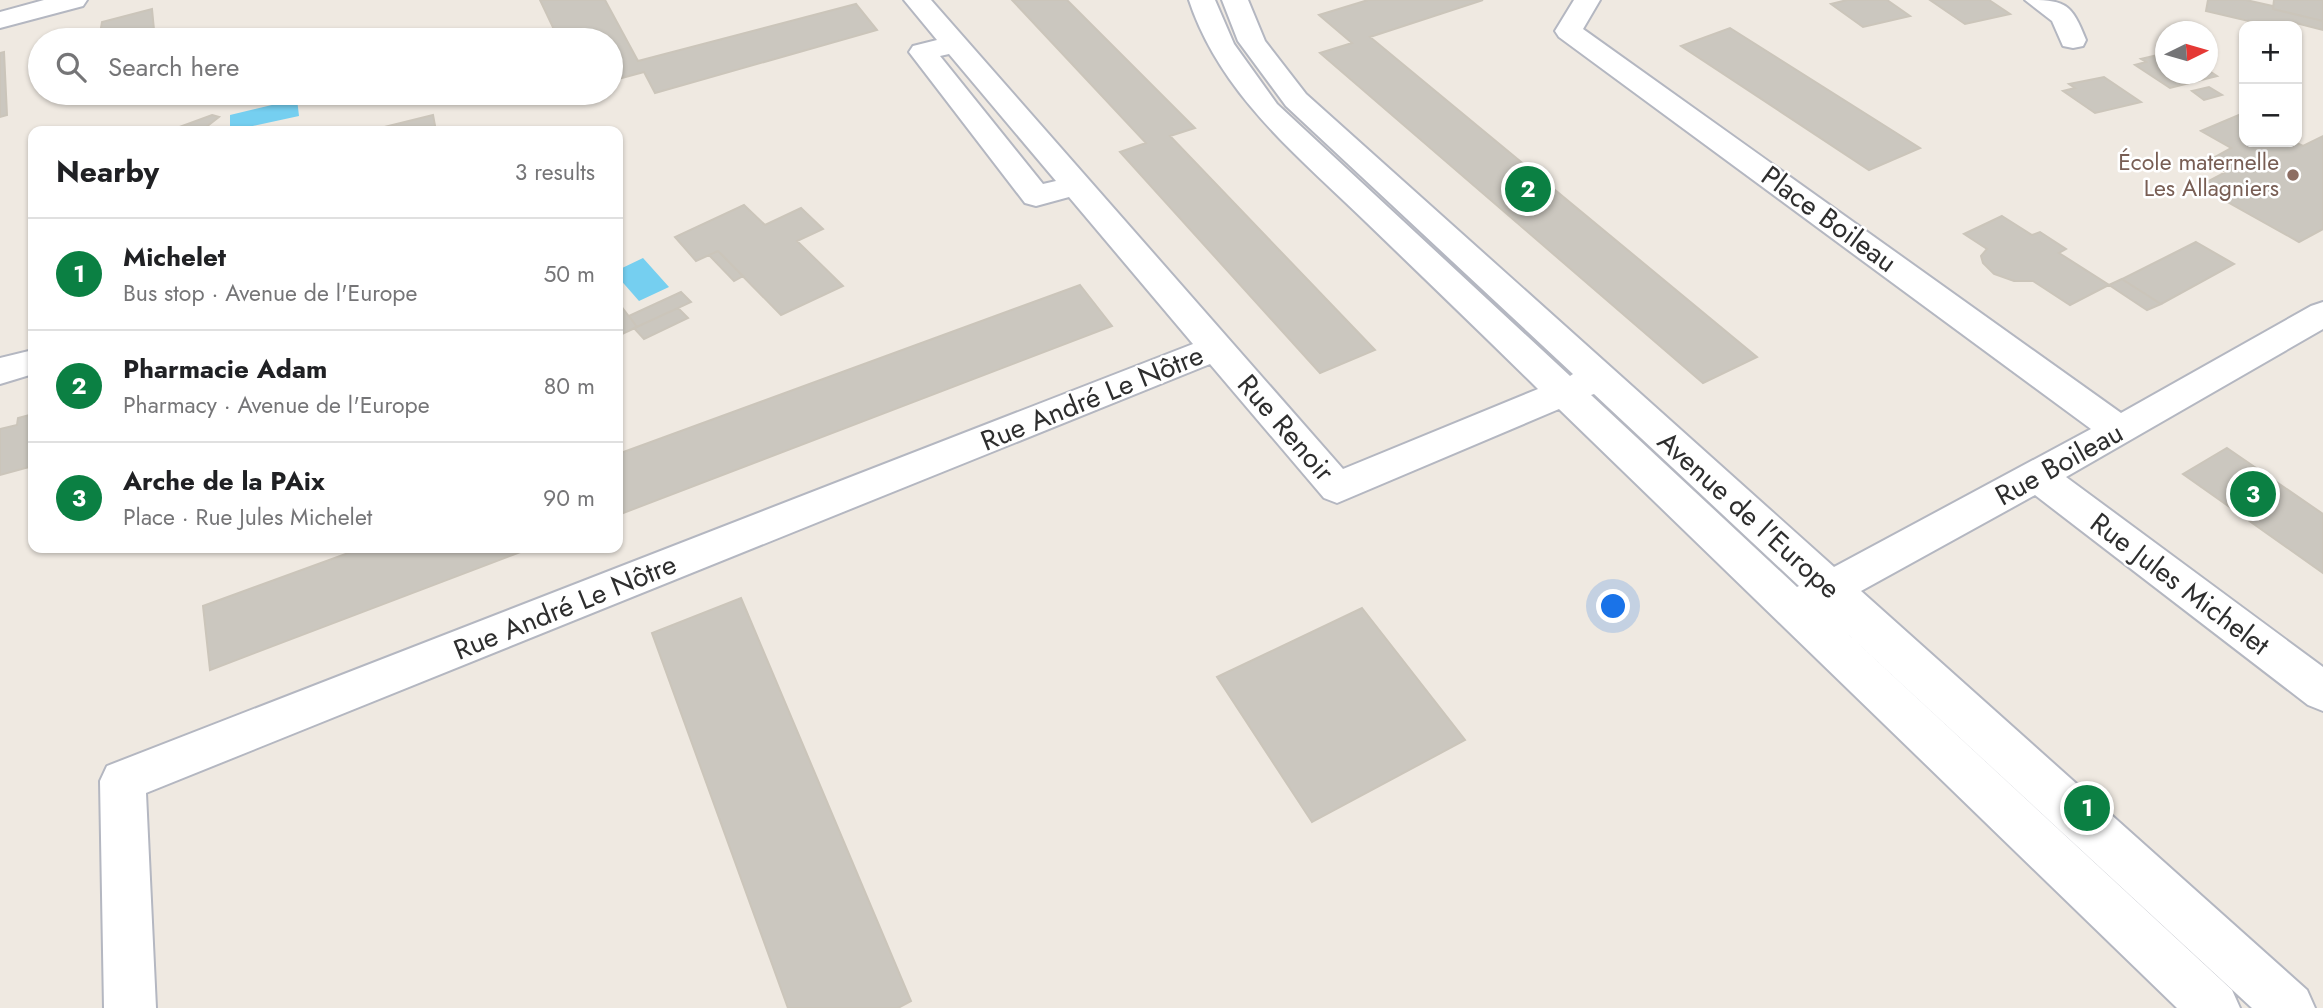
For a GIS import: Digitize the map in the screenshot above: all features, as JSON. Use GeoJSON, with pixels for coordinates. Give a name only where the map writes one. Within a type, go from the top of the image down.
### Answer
{"type":"FeatureCollection","features":[{"type":"Feature","properties":{"kind":"street"},"geometry":{"type":"LineString","coordinates":[[0,20],[74,0]]}},
{"type":"Feature","properties":{"kind":"street","name":"Rue Renoir"},"geometry":{"type":"LineString","coordinates":[[917,0],[955,44],[923,52],[1036,196],[1077,184],[1337,488],[1599,378]]}},
{"type":"Feature","properties":{"kind":"street","name":"Avenue de l'Europe"},"geometry":{"type":"LineString","coordinates":[[1202,0],[1210,25],[1232,66],[1267,110],[1564,393],[1811,599],[2289,1008]]}},
{"type":"Feature","properties":{"kind":"street","name":"Avenue de l'Europe"},"geometry":{"type":"LineString","coordinates":[[1235,0],[1248,34],[1265,61],[1296,100],[1599,378],[1811,599],[2214,1008]]}},
{"type":"Feature","properties":{"kind":"street","name":"Place Boileau"},"geometry":{"type":"LineString","coordinates":[[1587,0],[1568,31],[2119,431]]}},
{"type":"Feature","properties":{"kind":"street"},"geometry":{"type":"LineString","coordinates":[[2038,0],[2064,17],[2073,40]]}},
{"type":"Feature","properties":{"kind":"street","name":"Rue Boileau"},"geometry":{"type":"LineString","coordinates":[[1811,599],[2119,431],[2323,314]]}},
{"type":"Feature","properties":{"kind":"street","name":"Rue André Le Nôtre"},"geometry":{"type":"LineString","coordinates":[[130,1008],[123,781],[1217,348]]}},
{"type":"Feature","properties":{"kind":"street"},"geometry":{"type":"LineString","coordinates":[[0,371],[28,363]]}},
{"type":"Feature","properties":{"kind":"street","name":"Rue Jules Michelet"},"geometry":{"type":"LineString","coordinates":[[2037,476],[2323,692]]}},
{"type":"Feature","properties":{"kind":"water"},"geometry":{"type":"Polygon","coordinates":[[[272,105],[298,105],[299,116],[253,126],[230,126],[230,115],[272,105]]]}},
{"type":"Feature","properties":{"kind":"water"},"geometry":{"type":"Polygon","coordinates":[[[643,258],[669,287],[639,301],[623,283],[623,268],[643,258]]]}},
{"type":"Feature","properties":{"kind":"building"},"geometry":{"type":"Polygon","coordinates":[[[540,0],[605,0],[620,28],[553,28],[540,0]]]}},
{"type":"Feature","properties":{"kind":"building"},"geometry":{"type":"Polygon","coordinates":[[[1012,0],[1067,0],[1195,128],[1170,136],[1375,350],[1320,373],[1120,152],[1146,143],[1012,0]]]}},
{"type":"Feature","properties":{"kind":"building"},"geometry":{"type":"Polygon","coordinates":[[[1368,0],[1483,0],[1370,37],[1757,357],[1703,383],[1320,53],[1352,43],[1319,15],[1368,0]]]}},
{"type":"Feature","properties":{"kind":"building"},"geometry":{"type":"Polygon","coordinates":[[[1847,0],[1887,0],[1910,16],[1863,27],[1831,4],[1847,0]]]}},
{"type":"Feature","properties":{"kind":"building"},"geometry":{"type":"Polygon","coordinates":[[[1930,0],[1989,0],[2010,14],[1965,24],[1930,0]]]}},
{"type":"Feature","properties":{"kind":"building"},"geometry":{"type":"Polygon","coordinates":[[[2208,0],[2246,0],[2323,21],[2323,30],[2302,25],[2302,21],[2249,21],[2206,11],[2208,0]]]}},
{"type":"Feature","properties":{"kind":"building"},"geometry":{"type":"Polygon","coordinates":[[[2274,0],[2323,0],[2323,21],[2273,9],[2274,0]]]}},
{"type":"Feature","properties":{"kind":"building"},"geometry":{"type":"Polygon","coordinates":[[[856,4],[877,30],[655,93],[644,72],[623,78],[623,33],[638,61],[856,4]]]}},
{"type":"Feature","properties":{"kind":"building"},"geometry":{"type":"Polygon","coordinates":[[[152,9],[154,28],[101,28],[102,22],[152,9]]]}},
{"type":"Feature","properties":{"kind":"building"},"geometry":{"type":"Polygon","coordinates":[[[1730,28],[1920,148],[1869,170],[1681,46],[1730,28]]]}},
{"type":"Feature","properties":{"kind":"building"},"geometry":{"type":"Polygon","coordinates":[[[4,52],[7,115],[0,117],[0,53],[4,52]]]}},
{"type":"Feature","properties":{"kind":"building"},"geometry":{"type":"Polygon","coordinates":[[[2155,56],[2155,78],[2135,65],[2146,62],[2141,59],[2155,56]]]}},
{"type":"Feature","properties":{"kind":"building"},"geometry":{"type":"Polygon","coordinates":[[[2104,77],[2141,102],[2095,113],[2063,91],[2075,88],[2069,84],[2104,77]]]}},
{"type":"Feature","properties":{"kind":"building"},"geometry":{"type":"Polygon","coordinates":[[[2164,84],[2186,84],[2170,88],[2164,84]]]}},
{"type":"Feature","properties":{"kind":"building"},"geometry":{"type":"Polygon","coordinates":[[[2209,87],[2222,95],[2204,100],[2192,91],[2209,87]]]}},
{"type":"Feature","properties":{"kind":"building"},"geometry":{"type":"Polygon","coordinates":[[[212,115],[219,117],[207,126],[182,126],[212,115]]]}},
{"type":"Feature","properties":{"kind":"building"},"geometry":{"type":"Polygon","coordinates":[[[433,115],[435,126],[388,126],[433,115]]]}},
{"type":"Feature","properties":{"kind":"building"},"geometry":{"type":"Polygon","coordinates":[[[2239,115],[2239,147],[2302,147],[2323,136],[2323,229],[2299,242],[2199,186],[2226,172],[2206,162],[2231,148],[2201,131],[2239,115]]]}},
{"type":"Feature","properties":{"kind":"building"},"geometry":{"type":"Polygon","coordinates":[[[744,205],[765,225],[801,208],[823,229],[797,241],[843,286],[781,315],[718,251],[696,261],[675,237],[744,205]]]}},
{"type":"Feature","properties":{"kind":"building"},"geometry":{"type":"Polygon","coordinates":[[[2002,216],[2032,235],[2040,232],[2066,249],[2059,253],[2109,285],[2070,305],[2033,281],[2014,281],[1994,274],[1983,263],[1981,256],[1987,249],[1964,234],[2002,216]]]}},
{"type":"Feature","properties":{"kind":"building"},"geometry":{"type":"Polygon","coordinates":[[[2196,242],[2234,264],[2161,304],[2122,279],[2196,242]]]}},
{"type":"Feature","properties":{"kind":"building"},"geometry":{"type":"Polygon","coordinates":[[[718,251],[743,276],[734,281],[709,255],[718,251]]]}},
{"type":"Feature","properties":{"kind":"building"},"geometry":{"type":"Polygon","coordinates":[[[2122,279],[2161,304],[2147,310],[2109,285],[2122,279]]]}},
{"type":"Feature","properties":{"kind":"building"},"geometry":{"type":"Polygon","coordinates":[[[1080,285],[1112,326],[623,513],[623,452],[1080,285]]]}},
{"type":"Feature","properties":{"kind":"building"},"geometry":{"type":"Polygon","coordinates":[[[681,292],[691,302],[637,327],[629,316],[681,292]]]}},
{"type":"Feature","properties":{"kind":"building"},"geometry":{"type":"Polygon","coordinates":[[[678,308],[688,318],[644,339],[634,328],[678,308]]]}},
{"type":"Feature","properties":{"kind":"building"},"geometry":{"type":"Polygon","coordinates":[[[623,309],[637,327],[623,334],[623,309]]]}},
{"type":"Feature","properties":{"kind":"building"},"geometry":{"type":"Polygon","coordinates":[[[28,415],[28,467],[0,475],[0,429],[17,425],[18,418],[28,415]]]}},
{"type":"Feature","properties":{"kind":"building"},"geometry":{"type":"Polygon","coordinates":[[[2227,448],[2323,514],[2323,573],[2183,474],[2227,448]]]}},
{"type":"Feature","properties":{"kind":"building"},"geometry":{"type":"Polygon","coordinates":[[[348,553],[518,553],[210,670],[203,606],[348,553]]]}},
{"type":"Feature","properties":{"kind":"building"},"geometry":{"type":"Polygon","coordinates":[[[741,598],[911,1001],[898,1008],[788,1008],[652,633],[741,598]]]}},
{"type":"Feature","properties":{"kind":"building"},"geometry":{"type":"Polygon","coordinates":[[[1362,608],[1465,740],[1312,822],[1217,677],[1362,608]]]}},
{"type":"Feature","properties":{"kind":"place","name":"École maternelle Les Allagniers"},"geometry":{"type":"Point","coordinates":[2293,175]}},
{"type":"Feature","properties":{"kind":"place","name":"Pharmacie Adam"},"geometry":{"type":"Point","coordinates":[1528,189]}},
{"type":"Feature","properties":{"kind":"place","name":"Arche de la PAix"},"geometry":{"type":"Point","coordinates":[2253,494]}},
{"type":"Feature","properties":{"kind":"place","name":"Michelet"},"geometry":{"type":"Point","coordinates":[2087,808]}}]}
